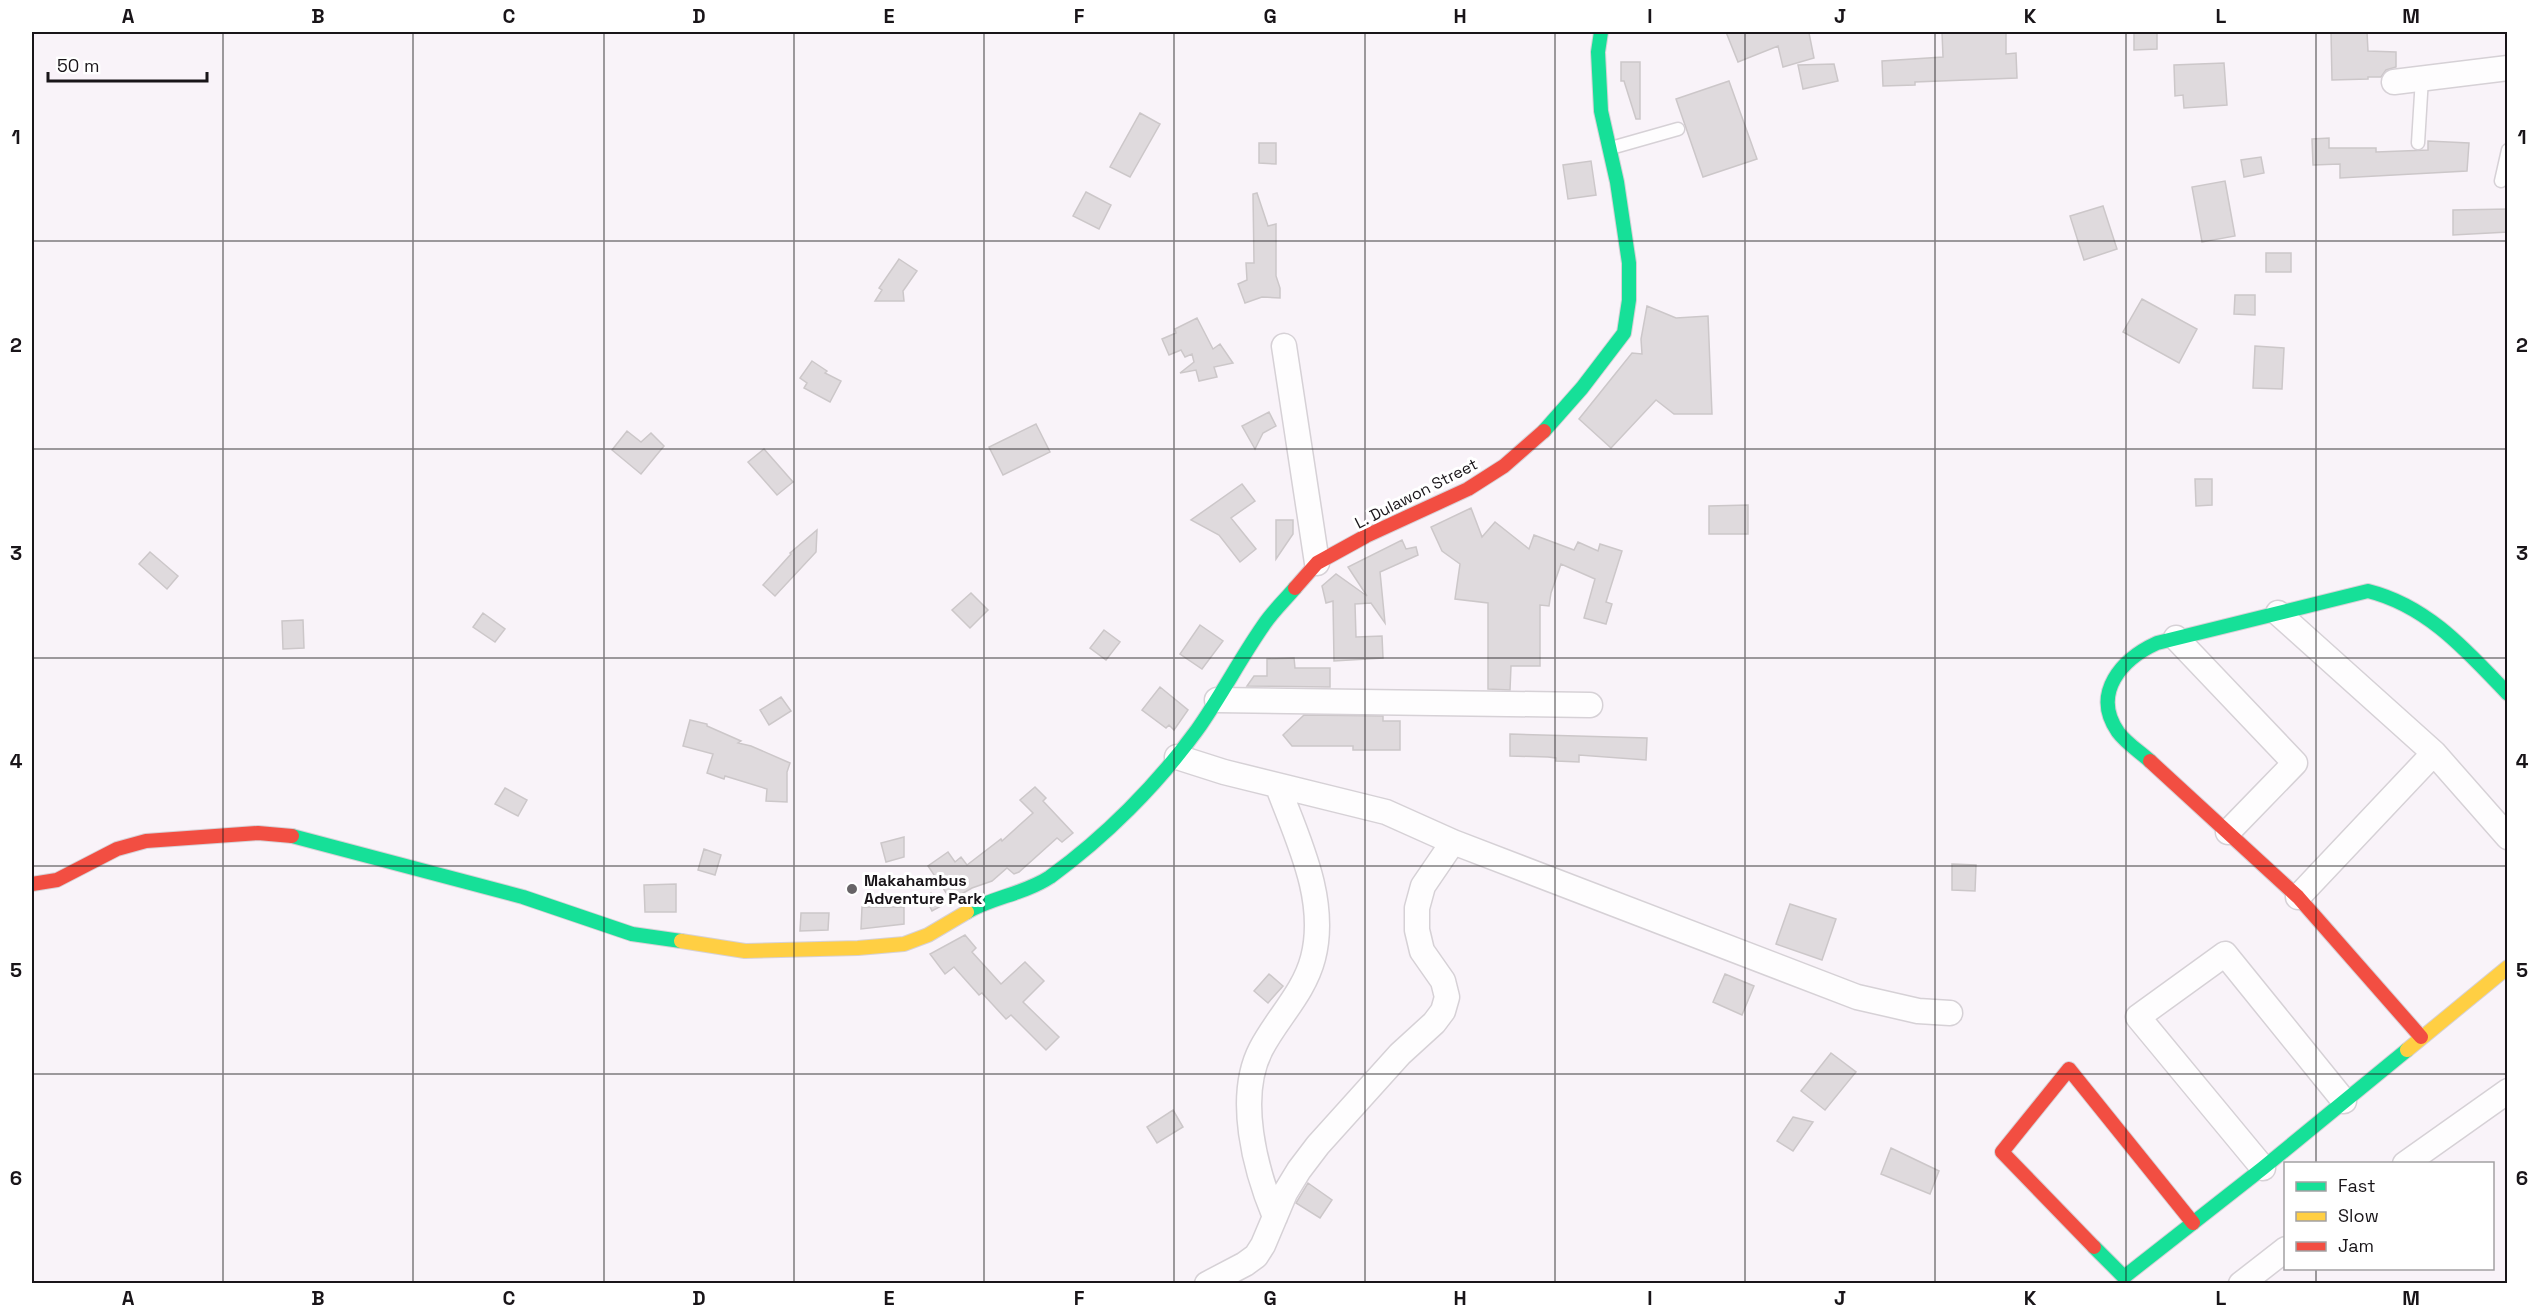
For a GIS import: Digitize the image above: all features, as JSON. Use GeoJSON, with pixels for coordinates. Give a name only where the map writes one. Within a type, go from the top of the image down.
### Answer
{"type":"FeatureCollection","features":[{"type":"Feature","properties":{"kind":"street","name":"L. Dulawon Street"},"geometry":{"type":"LineString","coordinates":[[32,884],[57,880],[117,849],[146,841],[258,833],[298,836],[344,847],[412,869],[523,897],[632,934],[744,951],[858,948],[903,944],[928,935],[981,904],[1028,889],[1050,877],[1130,808],[1177,757],[1217,700],[1264,624],[1317,563],[1366,536],[1468,489],[1504,466],[1540,436],[1582,388],[1624,333],[1629,300],[1629,263],[1610,148],[1601,111],[1598,52],[1602,32]]}},
{"type":"Feature","properties":{"kind":"street"},"geometry":{"type":"LineString","coordinates":[[2394,82],[2508,68]]}},
{"type":"Feature","properties":{"kind":"street"},"geometry":{"type":"LineString","coordinates":[[1284,346],[1317,563]]}},
{"type":"Feature","properties":{"kind":"street"},"geometry":{"type":"LineString","coordinates":[[2421,1037],[2298,897],[2118,732],[2108,706],[2109,692],[2124,664],[2139,650],[2176,638],[2368,591],[2387,594],[2438,624],[2508,694]]}},
{"type":"Feature","properties":{"kind":"street"},"geometry":{"type":"LineString","coordinates":[[2278,613],[2434,753],[2508,837]]}},
{"type":"Feature","properties":{"kind":"street"},"geometry":{"type":"LineString","coordinates":[[2176,638],[2295,763],[2228,832]]}},
{"type":"Feature","properties":{"kind":"street"},"geometry":{"type":"LineString","coordinates":[[1217,700],[1590,705]]}},
{"type":"Feature","properties":{"kind":"street"},"geometry":{"type":"LineString","coordinates":[[2298,897],[2434,753]]}},
{"type":"Feature","properties":{"kind":"street"},"geometry":{"type":"LineString","coordinates":[[1177,757],[1278,787],[1386,812],[1453,843],[1857,997],[1918,1011],[1950,1013]]}},
{"type":"Feature","properties":{"kind":"street"},"geometry":{"type":"LineString","coordinates":[[1275,1217],[1262,1185],[1254,1148],[1249,1096],[1261,1049],[1302,986],[1313,958],[1317,928],[1313,888],[1278,787]]}},
{"type":"Feature","properties":{"kind":"street"},"geometry":{"type":"LineString","coordinates":[[1207,1284],[1256,1256],[1294,1178],[1318,1145],[1400,1054],[1434,1023],[1443,1011],[1447,997],[1443,981],[1422,951],[1417,930],[1417,908],[1423,886],[1453,843]]}},
{"type":"Feature","properties":{"kind":"street"},"geometry":{"type":"LineString","coordinates":[[2264,1168],[2138,1017],[2225,954],[2344,1101]]}},
{"type":"Feature","properties":{"kind":"street"},"geometry":{"type":"LineString","coordinates":[[2193,1223],[2069,1069],[2002,1152],[2124,1277],[2264,1168],[2508,967]]}},
{"type":"Feature","properties":{"kind":"street"},"geometry":{"type":"LineString","coordinates":[[2408,1162],[2508,1091]]}},
{"type":"Feature","properties":{"kind":"street"},"geometry":{"type":"LineString","coordinates":[[2241,1284],[2284,1251]]}},
{"type":"Feature","properties":{"kind":"lane"},"geometry":{"type":"LineString","coordinates":[[2418,143],[2422,78]]}},
{"type":"Feature","properties":{"kind":"lane"},"geometry":{"type":"LineString","coordinates":[[1610,148],[1678,129]]}},
{"type":"Feature","properties":{"kind":"lane"},"geometry":{"type":"LineString","coordinates":[[2501,181],[2508,150]]}},
{"type":"Feature","properties":{"kind":"building"},"geometry":{"type":"Polygon","coordinates":[[[1726,32],[1811,32],[1809,33],[1814,58],[1783,67],[1778,46],[1738,62],[1726,32]]]}},
{"type":"Feature","properties":{"kind":"building"},"geometry":{"type":"Polygon","coordinates":[[[1942,32],[2006,32],[2006,54],[2016,53],[2017,78],[1915,82],[1915,85],[1883,86],[1882,61],[1943,57],[1942,32]]]}},
{"type":"Feature","properties":{"kind":"building"},"geometry":{"type":"Polygon","coordinates":[[[2134,32],[2157,32],[2157,49],[2134,50],[2134,32]]]}},
{"type":"Feature","properties":{"kind":"building"},"geometry":{"type":"Polygon","coordinates":[[[2331,32],[2367,32],[2368,51],[2396,52],[2396,67],[2386,70],[2381,77],[2332,80],[2331,32]]]}},
{"type":"Feature","properties":{"kind":"building"},"geometry":{"type":"Polygon","coordinates":[[[1621,62],[1640,62],[1640,119],[1636,119],[1624,81],[1621,81],[1621,62]]]}},
{"type":"Feature","properties":{"kind":"building"},"geometry":{"type":"Polygon","coordinates":[[[2224,63],[2227,105],[2184,108],[2183,95],[2175,96],[2174,65],[2224,63]]]}},
{"type":"Feature","properties":{"kind":"building"},"geometry":{"type":"Polygon","coordinates":[[[1834,64],[1838,81],[1803,89],[1798,65],[1834,64]]]}},
{"type":"Feature","properties":{"kind":"building"},"geometry":{"type":"Polygon","coordinates":[[[1729,81],[1757,159],[1703,177],[1676,99],[1729,81]]]}},
{"type":"Feature","properties":{"kind":"building"},"geometry":{"type":"Polygon","coordinates":[[[1140,113],[1160,124],[1130,177],[1110,167],[1140,113]]]}},
{"type":"Feature","properties":{"kind":"building"},"geometry":{"type":"Polygon","coordinates":[[[2329,138],[2329,148],[2376,148],[2376,152],[2428,150],[2428,141],[2469,143],[2467,171],[2340,178],[2340,164],[2313,165],[2312,139],[2329,138]]]}},
{"type":"Feature","properties":{"kind":"building"},"geometry":{"type":"Polygon","coordinates":[[[1259,143],[1276,143],[1276,164],[1259,163],[1259,143]]]}},
{"type":"Feature","properties":{"kind":"building"},"geometry":{"type":"Polygon","coordinates":[[[2261,157],[2264,173],[2244,177],[2241,160],[2261,157]]]}},
{"type":"Feature","properties":{"kind":"building"},"geometry":{"type":"Polygon","coordinates":[[[1591,161],[1596,195],[1568,199],[1563,165],[1591,161]]]}},
{"type":"Feature","properties":{"kind":"building"},"geometry":{"type":"Polygon","coordinates":[[[2225,181],[2235,236],[2202,242],[2192,187],[2225,181]]]}},
{"type":"Feature","properties":{"kind":"building"},"geometry":{"type":"Polygon","coordinates":[[[1086,192],[1111,205],[1099,229],[1073,216],[1086,192]]]}},
{"type":"Feature","properties":{"kind":"building"},"geometry":{"type":"Polygon","coordinates":[[[1257,193],[1268,226],[1276,224],[1276,276],[1280,298],[1262,297],[1245,303],[1238,284],[1247,280],[1246,263],[1254,263],[1253,194],[1257,193]]]}},
{"type":"Feature","properties":{"kind":"building"},"geometry":{"type":"Polygon","coordinates":[[[2103,206],[2117,249],[2084,260],[2070,216],[2103,206]]]}},
{"type":"Feature","properties":{"kind":"building"},"geometry":{"type":"Polygon","coordinates":[[[2508,209],[2508,232],[2453,235],[2453,210],[2508,209]]]}},
{"type":"Feature","properties":{"kind":"building"},"geometry":{"type":"Polygon","coordinates":[[[2266,253],[2291,253],[2291,272],[2266,272],[2266,253]]]}},
{"type":"Feature","properties":{"kind":"building"},"geometry":{"type":"Polygon","coordinates":[[[899,259],[917,271],[903,291],[904,301],[875,301],[882,290],[879,288],[899,259]]]}},
{"type":"Feature","properties":{"kind":"building"},"geometry":{"type":"Polygon","coordinates":[[[2235,295],[2255,295],[2255,315],[2234,314],[2235,295]]]}},
{"type":"Feature","properties":{"kind":"building"},"geometry":{"type":"Polygon","coordinates":[[[2142,299],[2197,329],[2179,363],[2123,332],[2142,299]]]}},
{"type":"Feature","properties":{"kind":"building"},"geometry":{"type":"Polygon","coordinates":[[[1647,306],[1676,318],[1708,316],[1712,414],[1674,414],[1656,400],[1611,448],[1579,419],[1632,353],[1642,354],[1641,339],[1647,306]]]}},
{"type":"Feature","properties":{"kind":"building"},"geometry":{"type":"Polygon","coordinates":[[[1197,318],[1213,349],[1220,344],[1233,363],[1214,367],[1217,377],[1199,381],[1196,370],[1180,373],[1194,362],[1192,354],[1185,357],[1181,350],[1169,355],[1162,339],[1176,333],[1175,329],[1197,318]]]}},
{"type":"Feature","properties":{"kind":"building"},"geometry":{"type":"Polygon","coordinates":[[[2255,346],[2284,348],[2282,389],[2253,388],[2255,346]]]}},
{"type":"Feature","properties":{"kind":"building"},"geometry":{"type":"Polygon","coordinates":[[[812,361],[827,371],[825,373],[841,381],[830,402],[804,388],[807,383],[800,378],[812,361]]]}},
{"type":"Feature","properties":{"kind":"building"},"geometry":{"type":"Polygon","coordinates":[[[1269,412],[1276,426],[1263,433],[1255,449],[1242,426],[1269,412]]]}},
{"type":"Feature","properties":{"kind":"building"},"geometry":{"type":"Polygon","coordinates":[[[1036,424],[1050,452],[1003,475],[989,447],[1036,424]]]}},
{"type":"Feature","properties":{"kind":"building"},"geometry":{"type":"Polygon","coordinates":[[[627,431],[641,442],[651,433],[664,446],[641,474],[612,450],[627,431]]]}},
{"type":"Feature","properties":{"kind":"building"},"geometry":{"type":"Polygon","coordinates":[[[764,449],[793,482],[777,495],[748,462],[764,449]]]}},
{"type":"Feature","properties":{"kind":"building"},"geometry":{"type":"Polygon","coordinates":[[[2195,479],[2212,479],[2212,505],[2196,506],[2195,479]]]}},
{"type":"Feature","properties":{"kind":"building"},"geometry":{"type":"Polygon","coordinates":[[[1242,484],[1255,501],[1231,518],[1256,549],[1240,562],[1219,535],[1191,520],[1242,484]]]}},
{"type":"Feature","properties":{"kind":"building"},"geometry":{"type":"Polygon","coordinates":[[[1748,505],[1748,534],[1709,534],[1709,506],[1748,505]]]}},
{"type":"Feature","properties":{"kind":"building"},"geometry":{"type":"Polygon","coordinates":[[[1471,508],[1482,537],[1495,522],[1529,549],[1534,535],[1574,550],[1578,542],[1598,551],[1600,544],[1622,551],[1606,602],[1612,604],[1606,624],[1584,618],[1595,579],[1561,564],[1549,606],[1540,605],[1540,666],[1511,666],[1510,690],[1488,689],[1488,603],[1455,599],[1460,564],[1442,551],[1431,527],[1471,508]]]}},
{"type":"Feature","properties":{"kind":"building"},"geometry":{"type":"Polygon","coordinates":[[[1276,520],[1293,520],[1293,534],[1276,559],[1276,520]]]}},
{"type":"Feature","properties":{"kind":"building"},"geometry":{"type":"Polygon","coordinates":[[[817,530],[816,552],[775,596],[763,585],[790,553],[817,530]]]}},
{"type":"Feature","properties":{"kind":"building"},"geometry":{"type":"Polygon","coordinates":[[[1402,540],[1406,549],[1416,547],[1418,555],[1380,572],[1385,623],[1371,603],[1355,604],[1356,637],[1382,636],[1383,658],[1334,661],[1333,601],[1326,603],[1322,586],[1336,574],[1367,596],[1348,567],[1402,540]]]}},
{"type":"Feature","properties":{"kind":"building"},"geometry":{"type":"Polygon","coordinates":[[[150,552],[178,576],[167,589],[139,564],[150,552]]]}},
{"type":"Feature","properties":{"kind":"building"},"geometry":{"type":"Polygon","coordinates":[[[971,593],[988,610],[970,628],[952,610],[971,593]]]}},
{"type":"Feature","properties":{"kind":"building"},"geometry":{"type":"Polygon","coordinates":[[[483,613],[505,629],[495,642],[473,627],[483,613]]]}},
{"type":"Feature","properties":{"kind":"building"},"geometry":{"type":"Polygon","coordinates":[[[303,620],[304,648],[283,649],[282,621],[303,620]]]}},
{"type":"Feature","properties":{"kind":"building"},"geometry":{"type":"Polygon","coordinates":[[[1200,625],[1223,641],[1202,669],[1180,654],[1200,625]]]}},
{"type":"Feature","properties":{"kind":"building"},"geometry":{"type":"Polygon","coordinates":[[[1104,630],[1120,642],[1106,660],[1090,648],[1104,630]]]}},
{"type":"Feature","properties":{"kind":"building"},"geometry":{"type":"Polygon","coordinates":[[[1294,658],[1295,668],[1330,668],[1330,687],[1247,686],[1254,676],[1267,676],[1267,659],[1294,658]]]}},
{"type":"Feature","properties":{"kind":"building"},"geometry":{"type":"Polygon","coordinates":[[[1160,687],[1188,710],[1174,730],[1169,725],[1166,728],[1142,710],[1160,687]]]}},
{"type":"Feature","properties":{"kind":"building"},"geometry":{"type":"Polygon","coordinates":[[[781,697],[791,711],[769,725],[760,710],[781,697]]]}},
{"type":"Feature","properties":{"kind":"building"},"geometry":{"type":"Polygon","coordinates":[[[1304,715],[1383,716],[1383,721],[1400,721],[1400,750],[1353,750],[1353,746],[1292,746],[1283,735],[1304,715]]]}},
{"type":"Feature","properties":{"kind":"building"},"geometry":{"type":"Polygon","coordinates":[[[690,720],[707,724],[741,741],[738,743],[751,746],[790,763],[787,772],[787,802],[766,801],[767,789],[707,773],[713,754],[683,746],[690,720]]]}},
{"type":"Feature","properties":{"kind":"building"},"geometry":{"type":"Polygon","coordinates":[[[1510,734],[1647,738],[1646,760],[1579,755],[1579,762],[1556,761],[1556,758],[1548,757],[1510,756],[1510,734]]]}},
{"type":"Feature","properties":{"kind":"building"},"geometry":{"type":"Polygon","coordinates":[[[1035,787],[1046,798],[1043,801],[1073,833],[1062,842],[1057,838],[1019,872],[1014,874],[1007,868],[992,881],[972,888],[951,900],[928,866],[948,852],[955,862],[961,857],[967,865],[1001,839],[1002,841],[1033,813],[1020,800],[1035,787]]]}},
{"type":"Feature","properties":{"kind":"building"},"geometry":{"type":"Polygon","coordinates":[[[505,788],[527,800],[518,816],[495,804],[505,788]]]}},
{"type":"Feature","properties":{"kind":"building"},"geometry":{"type":"Polygon","coordinates":[[[904,837],[904,857],[886,862],[881,843],[904,837]]]}},
{"type":"Feature","properties":{"kind":"building"},"geometry":{"type":"Polygon","coordinates":[[[704,849],[721,855],[715,875],[698,870],[704,849]]]}},
{"type":"Feature","properties":{"kind":"building"},"geometry":{"type":"Polygon","coordinates":[[[1952,864],[1976,865],[1975,891],[1952,890],[1952,864]]]}},
{"type":"Feature","properties":{"kind":"building"},"geometry":{"type":"Polygon","coordinates":[[[676,884],[676,912],[645,912],[644,885],[676,884]]]}},
{"type":"Feature","properties":{"kind":"building"},"geometry":{"type":"Polygon","coordinates":[[[931,893],[941,906],[932,911],[925,897],[931,893]]]}},
{"type":"Feature","properties":{"kind":"building"},"geometry":{"type":"Polygon","coordinates":[[[1790,904],[1836,919],[1822,960],[1776,944],[1790,904]]]}},
{"type":"Feature","properties":{"kind":"building"},"geometry":{"type":"Polygon","coordinates":[[[862,907],[904,907],[904,924],[861,929],[862,907]]]}},
{"type":"Feature","properties":{"kind":"building"},"geometry":{"type":"Polygon","coordinates":[[[801,913],[829,913],[828,930],[800,931],[801,913]]]}},
{"type":"Feature","properties":{"kind":"building"},"geometry":{"type":"Polygon","coordinates":[[[965,935],[976,948],[972,952],[1001,984],[1025,962],[1044,981],[1023,1002],[1059,1037],[1046,1050],[1011,1015],[1006,1019],[982,993],[979,995],[954,967],[945,974],[930,954],[965,935]]]}},
{"type":"Feature","properties":{"kind":"building"},"geometry":{"type":"Polygon","coordinates":[[[1269,974],[1283,986],[1268,1003],[1254,991],[1269,974]]]}},
{"type":"Feature","properties":{"kind":"building"},"geometry":{"type":"Polygon","coordinates":[[[1725,974],[1754,986],[1742,1015],[1713,1002],[1725,974]]]}},
{"type":"Feature","properties":{"kind":"building"},"geometry":{"type":"Polygon","coordinates":[[[1831,1053],[1856,1072],[1825,1110],[1801,1091],[1831,1053]]]}},
{"type":"Feature","properties":{"kind":"building"},"geometry":{"type":"Polygon","coordinates":[[[1173,1110],[1183,1127],[1157,1143],[1147,1127],[1173,1110]]]}},
{"type":"Feature","properties":{"kind":"building"},"geometry":{"type":"Polygon","coordinates":[[[1793,1117],[1813,1122],[1793,1151],[1777,1141],[1793,1117]]]}},
{"type":"Feature","properties":{"kind":"building"},"geometry":{"type":"Polygon","coordinates":[[[1891,1148],[1939,1171],[1930,1194],[1881,1174],[1891,1148]]]}},
{"type":"Feature","properties":{"kind":"building"},"geometry":{"type":"Polygon","coordinates":[[[1308,1183],[1332,1200],[1320,1218],[1296,1203],[1308,1183]]]}},
{"type":"Feature","properties":{"kind":"traffic: fast"},"geometry":{"type":"LineString","coordinates":[[1544,431],[1582,388],[1624,333],[1629,300],[1629,263],[1617,182],[1601,111],[1598,52],[1601,32]]}},
{"type":"Feature","properties":{"kind":"traffic: fast"},"geometry":{"type":"LineString","coordinates":[[967,912],[1030,888],[1050,877],[1091,845],[1129,809],[1165,771],[1197,730],[1246,651],[1274,611],[1295,588]]}},
{"type":"Feature","properties":{"kind":"traffic: fast"},"geometry":{"type":"LineString","coordinates":[[2150,761],[2129,744],[2118,732],[2110,718],[2109,691],[2114,679],[2132,658],[2157,643],[2368,591],[2390,598],[2428,619],[2462,646],[2508,694]]}},
{"type":"Feature","properties":{"kind":"traffic: fast"},"geometry":{"type":"LineString","coordinates":[[292,836],[523,897],[632,934],[681,941]]}},
{"type":"Feature","properties":{"kind":"traffic: fast"},"geometry":{"type":"LineString","coordinates":[[2094,1247],[2124,1277],[2263,1168],[2407,1050]]}},
{"type":"Feature","properties":{"kind":"traffic: slow"},"geometry":{"type":"LineString","coordinates":[[681,941],[745,951],[858,948],[904,944],[928,935],[967,912]]}},
{"type":"Feature","properties":{"kind":"traffic: slow"},"geometry":{"type":"LineString","coordinates":[[2407,1050],[2508,967]]}},
{"type":"Feature","properties":{"kind":"traffic: jam"},"geometry":{"type":"LineString","coordinates":[[1295,588],[1317,563],[1366,536],[1468,489],[1504,466],[1544,431]]}},
{"type":"Feature","properties":{"kind":"traffic: jam"},"geometry":{"type":"LineString","coordinates":[[2150,761],[2298,897],[2421,1037]]}},
{"type":"Feature","properties":{"kind":"traffic: jam"},"geometry":{"type":"LineString","coordinates":[[32,884],[57,880],[117,849],[146,841],[258,833],[292,836]]}},
{"type":"Feature","properties":{"kind":"traffic: jam"},"geometry":{"type":"LineString","coordinates":[[2094,1247],[2002,1152],[2069,1069],[2193,1223]]}},
{"type":"Feature","properties":{"kind":"place","name":"Makahambus Adventure Park"},"geometry":{"type":"Point","coordinates":[852,889]}}]}
